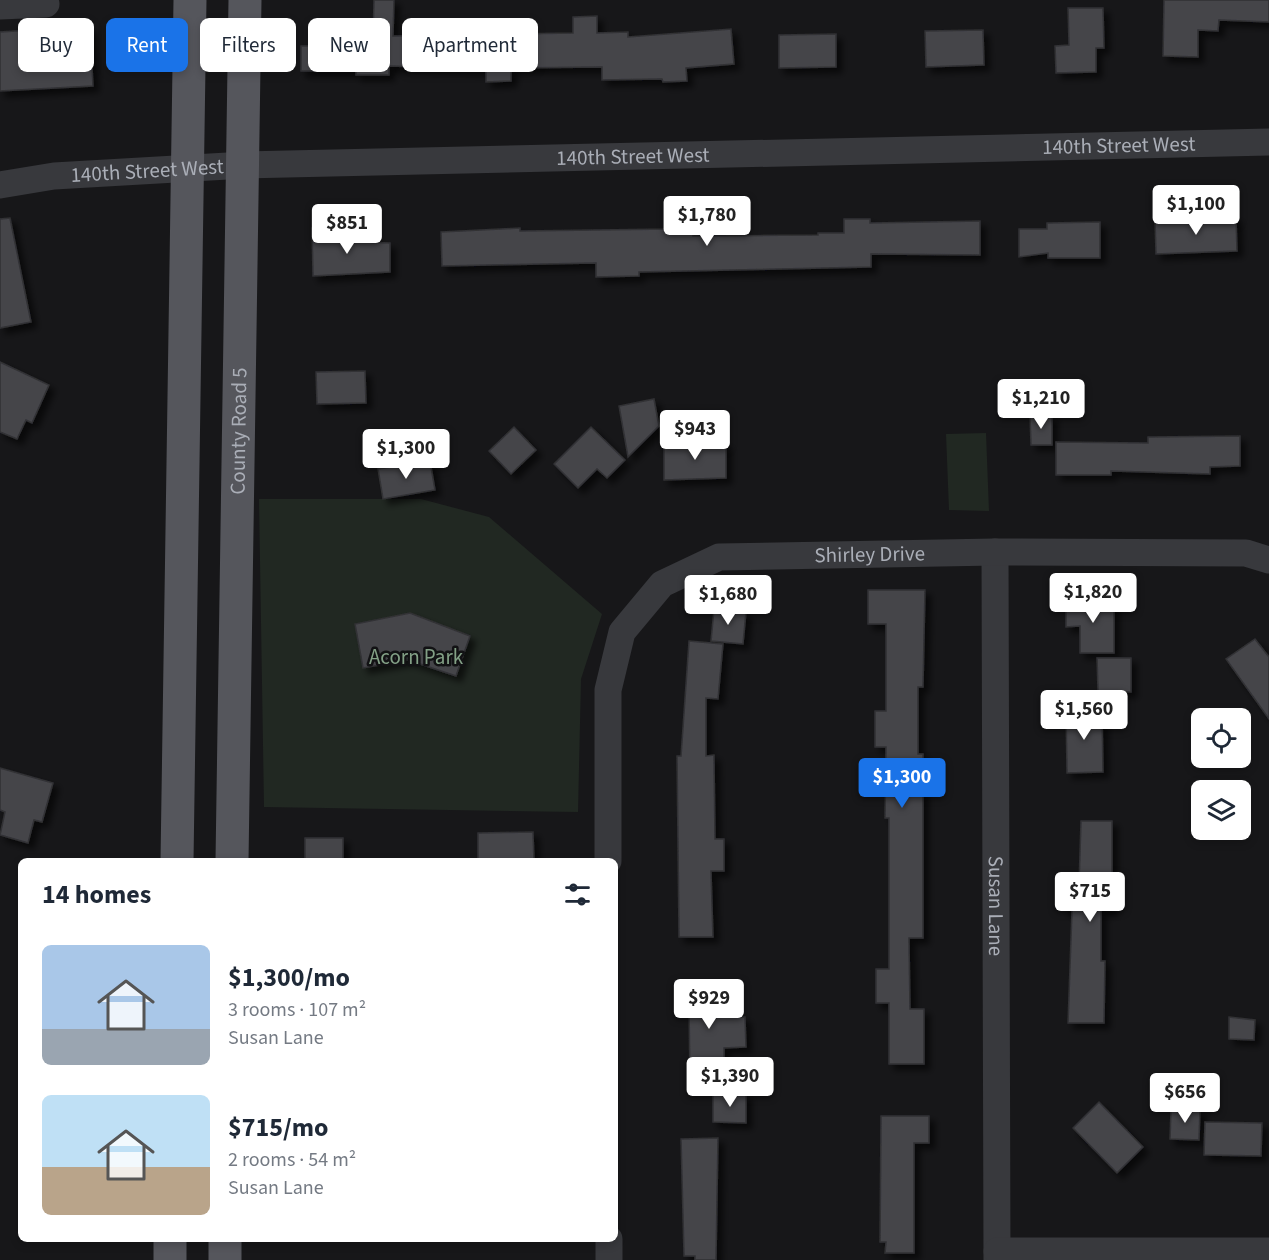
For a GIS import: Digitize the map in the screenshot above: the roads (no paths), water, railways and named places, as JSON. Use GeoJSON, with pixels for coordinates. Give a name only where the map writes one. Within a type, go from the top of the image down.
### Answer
{"type":"FeatureCollection","features":[{"type":"Feature","properties":{"kind":"main road"},"geometry":{"type":"LineString","coordinates":[[177,858],[190,0]]}},
{"type":"Feature","properties":{"kind":"main road","name":"County Road 5"},"geometry":{"type":"LineString","coordinates":[[232,858],[245,0]]}},
{"type":"Feature","properties":{"kind":"main road"},"geometry":{"type":"LineString","coordinates":[[170,1242],[170,1260]]}},
{"type":"Feature","properties":{"kind":"main road"},"geometry":{"type":"LineString","coordinates":[[225,1242],[225,1260]]}},
{"type":"Feature","properties":{"kind":"street"},"geometry":{"type":"LineString","coordinates":[[0,6],[46,4]]}},
{"type":"Feature","properties":{"kind":"street","name":"140th Street West"},"geometry":{"type":"LineString","coordinates":[[0,185],[54,176],[189,170],[244,165],[1269,142]]}},
{"type":"Feature","properties":{"kind":"street","name":"Shirley Drive"},"geometry":{"type":"LineString","coordinates":[[608,858],[608,690],[622,632],[662,584],[719,557],[995,552],[1246,553],[1269,560]]}},
{"type":"Feature","properties":{"kind":"street","name":"Susan Lane"},"geometry":{"type":"LineString","coordinates":[[995,552],[997,1256]]}},
{"type":"Feature","properties":{"kind":"street"},"geometry":{"type":"LineString","coordinates":[[609,1242],[609,1260]]}},
{"type":"Feature","properties":{"kind":"street"},"geometry":{"type":"LineString","coordinates":[[997,1256],[1269,1251]]}},
{"type":"Feature","properties":{"kind":"park label","name":"Acorn Park"},"geometry":{"type":"Point","coordinates":[416,657]}}]}
